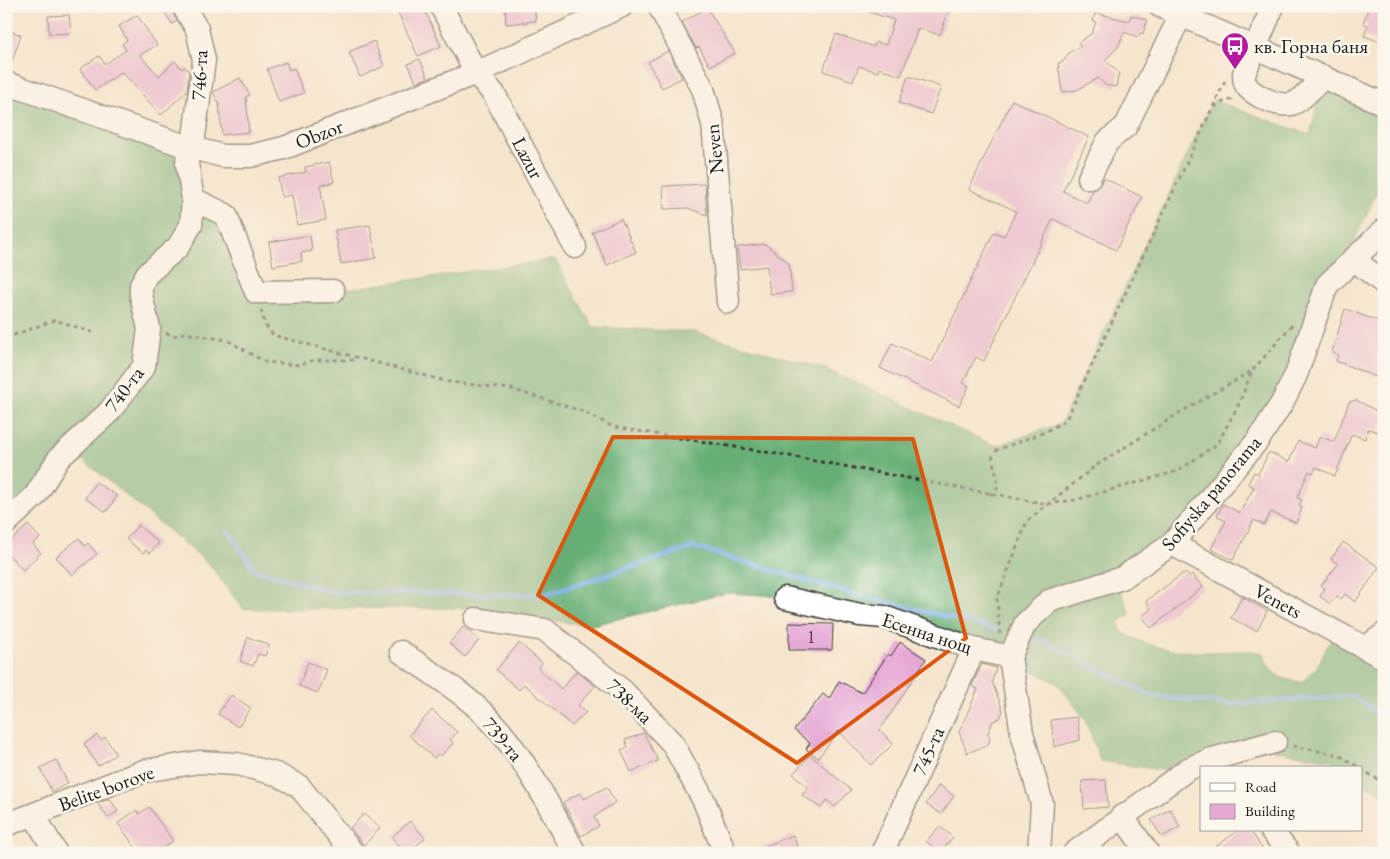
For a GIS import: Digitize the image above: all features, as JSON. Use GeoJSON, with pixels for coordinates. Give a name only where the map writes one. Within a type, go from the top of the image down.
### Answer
{"type":"FeatureCollection","features":[{"type":"Feature","properties":{"kind":"street","name":"746-та"},"geometry":{"type":"LineString","coordinates":[[183,6],[197,29],[204,60],[194,137],[188,147]]}},
{"type":"Feature","properties":{"kind":"street","name":"Lazur"},"geometry":{"type":"LineString","coordinates":[[441,6],[476,73],[494,94],[575,247]]}},
{"type":"Feature","properties":{"kind":"street","name":"Obzor"},"geometry":{"type":"LineString","coordinates":[[6,83],[188,147],[223,156],[250,156],[284,148],[476,73],[622,6]]}},
{"type":"Feature","properties":{"kind":"street","name":"Neven"},"geometry":{"type":"LineString","coordinates":[[659,6],[702,89],[713,124],[728,302]]}},
{"type":"Feature","properties":{"kind":"street"},"geometry":{"type":"LineString","coordinates":[[1160,6],[1384,104]]}},
{"type":"Feature","properties":{"kind":"street"},"geometry":{"type":"LineString","coordinates":[[1273,6],[1257,48],[1244,74],[1244,83],[1256,94],[1274,102],[1291,104],[1301,99],[1324,77]]}},
{"type":"Feature","properties":{"kind":"street"},"geometry":{"type":"LineString","coordinates":[[1089,178],[1107,142],[1126,126],[1181,15]]}},
{"type":"Feature","properties":{"kind":"street","name":"740-та"},"geometry":{"type":"LineString","coordinates":[[6,523],[35,496],[58,458],[109,412],[144,366],[149,329],[141,295],[141,285],[147,274],[178,247],[186,235],[190,224],[192,199],[186,164],[188,147]]}},
{"type":"Feature","properties":{"kind":"street"},"geometry":{"type":"LineString","coordinates":[[192,199],[226,215],[256,292],[333,291]]}},
{"type":"Feature","properties":{"kind":"street","name":"Sofiyska panorama"},"geometry":{"type":"LineString","coordinates":[[1010,657],[1025,624],[1049,601],[1122,578],[1172,544],[1258,440],[1282,403],[1296,375],[1327,285],[1384,230]]}},
{"type":"Feature","properties":{"kind":"street"},"geometry":{"type":"LineString","coordinates":[[1353,259],[1384,283]]}},
{"type":"Feature","properties":{"kind":"street","name":"Venets"},"geometry":{"type":"LineString","coordinates":[[1172,544],[1374,653]]}},
{"type":"Feature","properties":{"kind":"street","name":"Есенна нощ"},"geometry":{"type":"LineString","coordinates":[[785,598],[860,615],[884,617],[974,649],[1010,657]]}},
{"type":"Feature","properties":{"kind":"street","name":"738-ма"},"geometry":{"type":"LineString","coordinates":[[476,619],[545,630],[623,691],[673,744],[704,800],[725,853]]}},
{"type":"Feature","properties":{"kind":"street"},"geometry":{"type":"LineString","coordinates":[[1374,653],[1384,634]]}},
{"type":"Feature","properties":{"kind":"street","name":"745-та"},"geometry":{"type":"LineString","coordinates":[[882,853],[974,649]]}},
{"type":"Feature","properties":{"kind":"street","name":"739-та"},"geometry":{"type":"LineString","coordinates":[[401,652],[462,695],[498,729],[532,775],[575,853]]}},
{"type":"Feature","properties":{"kind":"street"},"geometry":{"type":"LineString","coordinates":[[1010,657],[1022,733],[1042,804],[1038,853]]}},
{"type":"Feature","properties":{"kind":"street"},"geometry":{"type":"LineString","coordinates":[[1202,766],[1275,742]]}},
{"type":"Feature","properties":{"kind":"street","name":"Belite borove"},"geometry":{"type":"LineString","coordinates":[[6,824],[34,815],[144,771],[199,762],[237,764],[276,774],[299,786],[353,853]]}},
{"type":"Feature","properties":{"kind":"street"},"geometry":{"type":"LineString","coordinates":[[1074,853],[1188,769],[1200,766]]}},
{"type":"Feature","properties":{"kind":"street"},"geometry":{"type":"LineString","coordinates":[[34,815],[56,853]]}},
{"type":"Feature","properties":{"kind":"street"},"geometry":{"type":"LineString","coordinates":[[1122,816],[1148,853]]}},
{"type":"Feature","properties":{"kind":"street"},"geometry":{"type":"LineString","coordinates":[[1273,832],[1289,853]]}},
{"type":"Feature","properties":{"kind":"path"},"geometry":{"type":"LineString","coordinates":[[990,495],[997,489],[997,477],[992,458],[996,450],[1044,432],[1066,420],[1228,75]]}},
{"type":"Feature","properties":{"kind":"path"},"geometry":{"type":"LineString","coordinates":[[256,292],[266,325],[273,336],[449,382],[511,389],[582,411],[612,427],[784,455],[990,495],[1047,504],[1075,500],[1178,470],[1217,444],[1239,404],[1252,371]]}},
{"type":"Feature","properties":{"kind":"path"},"geometry":{"type":"LineString","coordinates":[[6,338],[55,320],[95,333]]}},
{"type":"Feature","properties":{"kind":"path"},"geometry":{"type":"LineString","coordinates":[[147,320],[162,332],[173,336],[184,333],[227,340],[265,362],[299,365],[314,360],[363,360]]}},
{"type":"Feature","properties":{"kind":"path"},"geometry":{"type":"LineString","coordinates":[[1010,657],[1000,634],[997,599],[1027,521],[1094,467],[1179,413],[1252,371],[1296,321]]}},
{"type":"Feature","properties":{"kind":"path"},"geometry":{"type":"LineString","coordinates":[[1275,742],[1339,755],[1357,766]]}},
{"type":"Feature","properties":{"kind":"path"},"geometry":{"type":"LineString","coordinates":[[1362,769],[1384,783]]}},
{"type":"Feature","properties":{"kind":"highlighted area"},"geometry":{"type":"Polygon","coordinates":[[[613,437],[913,439],[966,638],[797,763],[538,595],[613,437]]]}},
{"type":"Feature","properties":{"kind":"green space"},"geometry":{"type":"Polygon","coordinates":[[[1324,77],[1384,115],[1384,177],[1274,413],[1172,544],[1117,580],[1130,614],[1119,622],[1121,631],[1153,646],[1185,651],[1252,651],[1263,653],[1270,667],[1277,675],[1294,681],[1302,682],[1317,667],[1333,635],[1384,662],[1384,795],[1362,784],[1362,766],[1339,766],[1332,760],[1276,751],[1253,737],[1160,770],[1100,761],[1085,719],[1057,683],[1034,672],[1019,657],[1049,601],[1010,657],[798,597],[727,593],[588,626],[475,608],[243,609],[208,563],[83,460],[35,496],[6,523],[6,83],[188,147],[193,199],[226,215],[256,292],[333,291],[555,259],[593,327],[694,332],[826,369],[996,446],[1061,423],[1213,100],[1310,135],[1324,77]]]}},
{"type":"Feature","properties":{"kind":"building"},"geometry":{"type":"Polygon","coordinates":[[[161,6],[170,6],[177,21],[172,24],[161,6]]]}},
{"type":"Feature","properties":{"kind":"building"},"geometry":{"type":"Polygon","coordinates":[[[395,6],[423,6],[441,46],[418,56],[395,6]]]}},
{"type":"Feature","properties":{"kind":"building"},"geometry":{"type":"Polygon","coordinates":[[[505,6],[534,6],[536,21],[506,24],[505,6]]]}},
{"type":"Feature","properties":{"kind":"building"},"geometry":{"type":"Polygon","coordinates":[[[860,6],[932,6],[948,12],[940,35],[918,28],[901,76],[879,68],[878,72],[859,66],[853,81],[823,71],[836,34],[874,47],[876,42],[886,45],[894,20],[859,9],[860,6]]]}},
{"type":"Feature","properties":{"kind":"building"},"geometry":{"type":"Polygon","coordinates":[[[1369,6],[1384,6],[1384,43],[1364,36],[1368,25],[1363,23],[1369,6]]]}},
{"type":"Feature","properties":{"kind":"building"},"geometry":{"type":"Polygon","coordinates":[[[707,8],[735,53],[710,66],[699,47],[696,48],[682,22],[707,8]]]}},
{"type":"Feature","properties":{"kind":"building"},"geometry":{"type":"Polygon","coordinates":[[[1095,13],[1129,21],[1131,15],[1147,20],[1143,34],[1140,33],[1138,37],[1124,32],[1118,47],[1105,60],[1119,73],[1116,87],[1105,85],[1098,78],[1077,90],[1062,92],[1058,63],[1063,62],[1069,53],[1081,46],[1078,43],[1092,33],[1096,22],[1093,21],[1095,13]]]}},
{"type":"Feature","properties":{"kind":"building"},"geometry":{"type":"Polygon","coordinates":[[[69,15],[71,33],[49,34],[48,16],[69,15]]]}},
{"type":"Feature","properties":{"kind":"building"},"geometry":{"type":"Polygon","coordinates":[[[137,15],[157,45],[140,55],[159,76],[175,61],[182,69],[185,67],[189,71],[187,91],[161,115],[122,72],[95,90],[80,69],[99,56],[105,64],[126,50],[122,44],[127,40],[119,26],[137,15]]]}},
{"type":"Feature","properties":{"kind":"building"},"geometry":{"type":"Polygon","coordinates":[[[6,30],[21,35],[9,70],[6,70],[6,30]]]}},
{"type":"Feature","properties":{"kind":"building"},"geometry":{"type":"Polygon","coordinates":[[[374,41],[384,66],[360,77],[349,52],[374,41]]]}},
{"type":"Feature","properties":{"kind":"building"},"geometry":{"type":"Polygon","coordinates":[[[668,51],[682,78],[662,88],[648,62],[668,51]]]}},
{"type":"Feature","properties":{"kind":"building"},"geometry":{"type":"Polygon","coordinates":[[[420,59],[428,78],[416,82],[408,64],[420,59]]]}},
{"type":"Feature","properties":{"kind":"building"},"geometry":{"type":"Polygon","coordinates":[[[286,62],[289,70],[294,68],[304,93],[279,102],[267,69],[286,62]]]}},
{"type":"Feature","properties":{"kind":"building"},"geometry":{"type":"Polygon","coordinates":[[[908,76],[941,87],[931,114],[899,103],[908,76]]]}},
{"type":"Feature","properties":{"kind":"building"},"geometry":{"type":"Polygon","coordinates":[[[240,78],[250,95],[246,97],[249,132],[222,135],[219,104],[213,92],[240,78]]]}},
{"type":"Feature","properties":{"kind":"building"},"geometry":{"type":"Polygon","coordinates":[[[1012,100],[1089,137],[1063,191],[1087,203],[1093,190],[1097,189],[1104,178],[1142,197],[1116,250],[1053,219],[984,361],[976,357],[963,383],[969,386],[959,406],[880,368],[892,343],[932,362],[994,232],[1004,236],[1016,211],[969,189],[1012,100]]]}},
{"type":"Feature","properties":{"kind":"building"},"geometry":{"type":"Polygon","coordinates":[[[329,162],[334,182],[320,185],[326,220],[297,225],[292,195],[282,197],[278,178],[306,172],[305,167],[329,162]]]}},
{"type":"Feature","properties":{"kind":"building"},"geometry":{"type":"Polygon","coordinates":[[[705,184],[707,215],[688,208],[664,209],[663,186],[705,184]]]}},
{"type":"Feature","properties":{"kind":"building"},"geometry":{"type":"Polygon","coordinates":[[[621,219],[636,252],[607,265],[592,232],[621,219]]]}},
{"type":"Feature","properties":{"kind":"building"},"geometry":{"type":"Polygon","coordinates":[[[370,225],[376,258],[341,264],[335,230],[370,225]]]}},
{"type":"Feature","properties":{"kind":"building"},"geometry":{"type":"Polygon","coordinates":[[[310,235],[312,251],[301,253],[302,261],[273,266],[269,242],[310,235]]]}},
{"type":"Feature","properties":{"kind":"building"},"geometry":{"type":"Polygon","coordinates":[[[765,244],[789,263],[792,292],[770,294],[767,266],[740,269],[737,247],[765,244]]]}},
{"type":"Feature","properties":{"kind":"building"},"geometry":{"type":"Polygon","coordinates":[[[1345,309],[1384,323],[1384,380],[1336,361],[1338,355],[1332,352],[1345,309]]]}},
{"type":"Feature","properties":{"kind":"building"},"geometry":{"type":"Polygon","coordinates":[[[1356,400],[1384,415],[1378,432],[1368,429],[1365,439],[1352,434],[1335,476],[1316,467],[1313,473],[1309,471],[1297,498],[1302,500],[1299,506],[1302,508],[1296,523],[1271,512],[1264,525],[1254,520],[1233,560],[1211,549],[1226,521],[1217,516],[1223,504],[1240,513],[1254,487],[1248,484],[1254,472],[1258,474],[1269,452],[1289,462],[1298,441],[1315,448],[1320,436],[1334,442],[1349,402],[1356,400]]]}},
{"type":"Feature","properties":{"kind":"building"},"geometry":{"type":"Polygon","coordinates":[[[96,482],[117,496],[106,512],[85,498],[96,482]]]}},
{"type":"Feature","properties":{"kind":"building"},"geometry":{"type":"Polygon","coordinates":[[[28,525],[40,538],[33,544],[41,553],[23,570],[6,552],[6,545],[28,525]]]}},
{"type":"Feature","properties":{"kind":"building"},"geometry":{"type":"Polygon","coordinates":[[[138,525],[159,543],[150,553],[146,550],[143,553],[126,539],[138,525]]]}},
{"type":"Feature","properties":{"kind":"building"},"geometry":{"type":"Polygon","coordinates":[[[79,538],[85,546],[88,543],[97,554],[72,575],[56,557],[79,538]]]}},
{"type":"Feature","properties":{"kind":"building"},"geometry":{"type":"Polygon","coordinates":[[[1343,542],[1379,567],[1355,602],[1345,594],[1341,599],[1337,596],[1330,604],[1320,596],[1325,589],[1321,586],[1338,564],[1331,559],[1343,542]]]}},
{"type":"Feature","properties":{"kind":"building"},"geometry":{"type":"Polygon","coordinates":[[[1185,572],[1189,577],[1192,574],[1203,587],[1151,628],[1142,616],[1151,609],[1146,601],[1185,572]]]}},
{"type":"Feature","properties":{"kind":"building"},"geometry":{"type":"Polygon","coordinates":[[[1242,597],[1267,611],[1257,631],[1231,618],[1242,597]]]}},
{"type":"Feature","properties":{"kind":"building"},"geometry":{"type":"Polygon","coordinates":[[[789,623],[833,624],[832,650],[789,650],[789,623]]]}},
{"type":"Feature","properties":{"kind":"building"},"geometry":{"type":"Polygon","coordinates":[[[463,627],[479,640],[465,657],[449,643],[463,627]]]}},
{"type":"Feature","properties":{"kind":"building"},"geometry":{"type":"Polygon","coordinates":[[[248,637],[269,645],[265,656],[258,654],[253,666],[240,661],[248,637]]]}},
{"type":"Feature","properties":{"kind":"building"},"geometry":{"type":"Polygon","coordinates":[[[900,642],[926,659],[880,730],[893,744],[871,765],[839,731],[818,758],[806,749],[810,743],[794,730],[823,694],[829,699],[839,681],[862,693],[888,654],[891,656],[900,642]]]}},
{"type":"Feature","properties":{"kind":"building"},"geometry":{"type":"Polygon","coordinates":[[[519,643],[542,663],[538,668],[561,689],[577,671],[595,686],[578,705],[586,712],[572,726],[524,684],[519,690],[496,670],[519,643]]]}},
{"type":"Feature","properties":{"kind":"building"},"geometry":{"type":"Polygon","coordinates":[[[308,662],[327,670],[318,693],[299,686],[308,662]]]}},
{"type":"Feature","properties":{"kind":"building"},"geometry":{"type":"Polygon","coordinates":[[[982,664],[996,668],[992,682],[1003,711],[1000,718],[993,721],[988,733],[990,739],[988,745],[967,753],[959,732],[978,689],[972,686],[982,664]]]}},
{"type":"Feature","properties":{"kind":"building"},"geometry":{"type":"Polygon","coordinates":[[[231,695],[251,708],[238,727],[218,714],[231,695]]]}},
{"type":"Feature","properties":{"kind":"building"},"geometry":{"type":"Polygon","coordinates":[[[432,710],[457,732],[450,740],[453,743],[441,756],[437,754],[434,758],[409,735],[432,710]]]}},
{"type":"Feature","properties":{"kind":"building"},"geometry":{"type":"Polygon","coordinates":[[[1077,717],[1080,740],[1054,747],[1051,720],[1077,717]]]}},
{"type":"Feature","properties":{"kind":"building"},"geometry":{"type":"Polygon","coordinates":[[[644,733],[658,761],[631,772],[621,750],[628,747],[625,740],[644,733]]]}},
{"type":"Feature","properties":{"kind":"building"},"geometry":{"type":"Polygon","coordinates":[[[97,735],[101,740],[105,737],[116,754],[98,766],[84,744],[97,735]]]}},
{"type":"Feature","properties":{"kind":"building"},"geometry":{"type":"Polygon","coordinates":[[[810,755],[851,790],[835,807],[827,800],[821,808],[802,795],[808,787],[793,774],[810,755]]]}},
{"type":"Feature","properties":{"kind":"building"},"geometry":{"type":"Polygon","coordinates":[[[56,760],[68,783],[52,792],[40,768],[56,760]]]}},
{"type":"Feature","properties":{"kind":"building"},"geometry":{"type":"Polygon","coordinates":[[[1106,780],[1108,807],[1084,809],[1082,781],[1106,780]]]}},
{"type":"Feature","properties":{"kind":"building"},"geometry":{"type":"Polygon","coordinates":[[[939,785],[954,796],[941,814],[926,804],[939,785]]]}},
{"type":"Feature","properties":{"kind":"building"},"geometry":{"type":"Polygon","coordinates":[[[607,787],[615,802],[594,817],[599,826],[581,836],[563,802],[580,793],[584,799],[607,787]]]}},
{"type":"Feature","properties":{"kind":"building"},"geometry":{"type":"Polygon","coordinates":[[[110,799],[118,811],[108,818],[97,803],[110,799]]]}},
{"type":"Feature","properties":{"kind":"building"},"geometry":{"type":"Polygon","coordinates":[[[149,807],[173,841],[156,853],[139,853],[118,823],[137,810],[139,814],[149,807]]]}},
{"type":"Feature","properties":{"kind":"building"},"geometry":{"type":"Polygon","coordinates":[[[1170,809],[1180,827],[1162,837],[1151,820],[1170,809]]]}},
{"type":"Feature","properties":{"kind":"building"},"geometry":{"type":"Polygon","coordinates":[[[364,814],[380,828],[364,845],[350,828],[364,814]]]}},
{"type":"Feature","properties":{"kind":"building"},"geometry":{"type":"Polygon","coordinates":[[[410,821],[425,838],[408,853],[405,853],[392,837],[410,821]]]}},
{"type":"Feature","properties":{"kind":"building"},"geometry":{"type":"Polygon","coordinates":[[[940,826],[953,838],[939,853],[926,841],[940,826]]]}},
{"type":"Feature","properties":{"kind":"building"},"geometry":{"type":"Polygon","coordinates":[[[1236,832],[1251,832],[1265,853],[1207,853],[1236,832]]]}},
{"type":"Feature","properties":{"kind":"building"},"geometry":{"type":"Polygon","coordinates":[[[793,835],[800,853],[751,853],[751,852],[793,835]]]}},
{"type":"Feature","properties":{"kind":"waterway"},"geometry":{"type":"LineString","coordinates":[[228,531],[255,570],[333,592],[544,595],[694,547],[846,592],[996,629]]}},
{"type":"Feature","properties":{"kind":"waterway"},"geometry":{"type":"LineString","coordinates":[[1035,639],[1046,642],[1152,696],[1231,704],[1354,696],[1384,718]]}},
{"type":"Feature","properties":{"kind":"place","name":"кв. Горна баня"},"geometry":{"type":"Point","coordinates":[1235,70]}}]}
